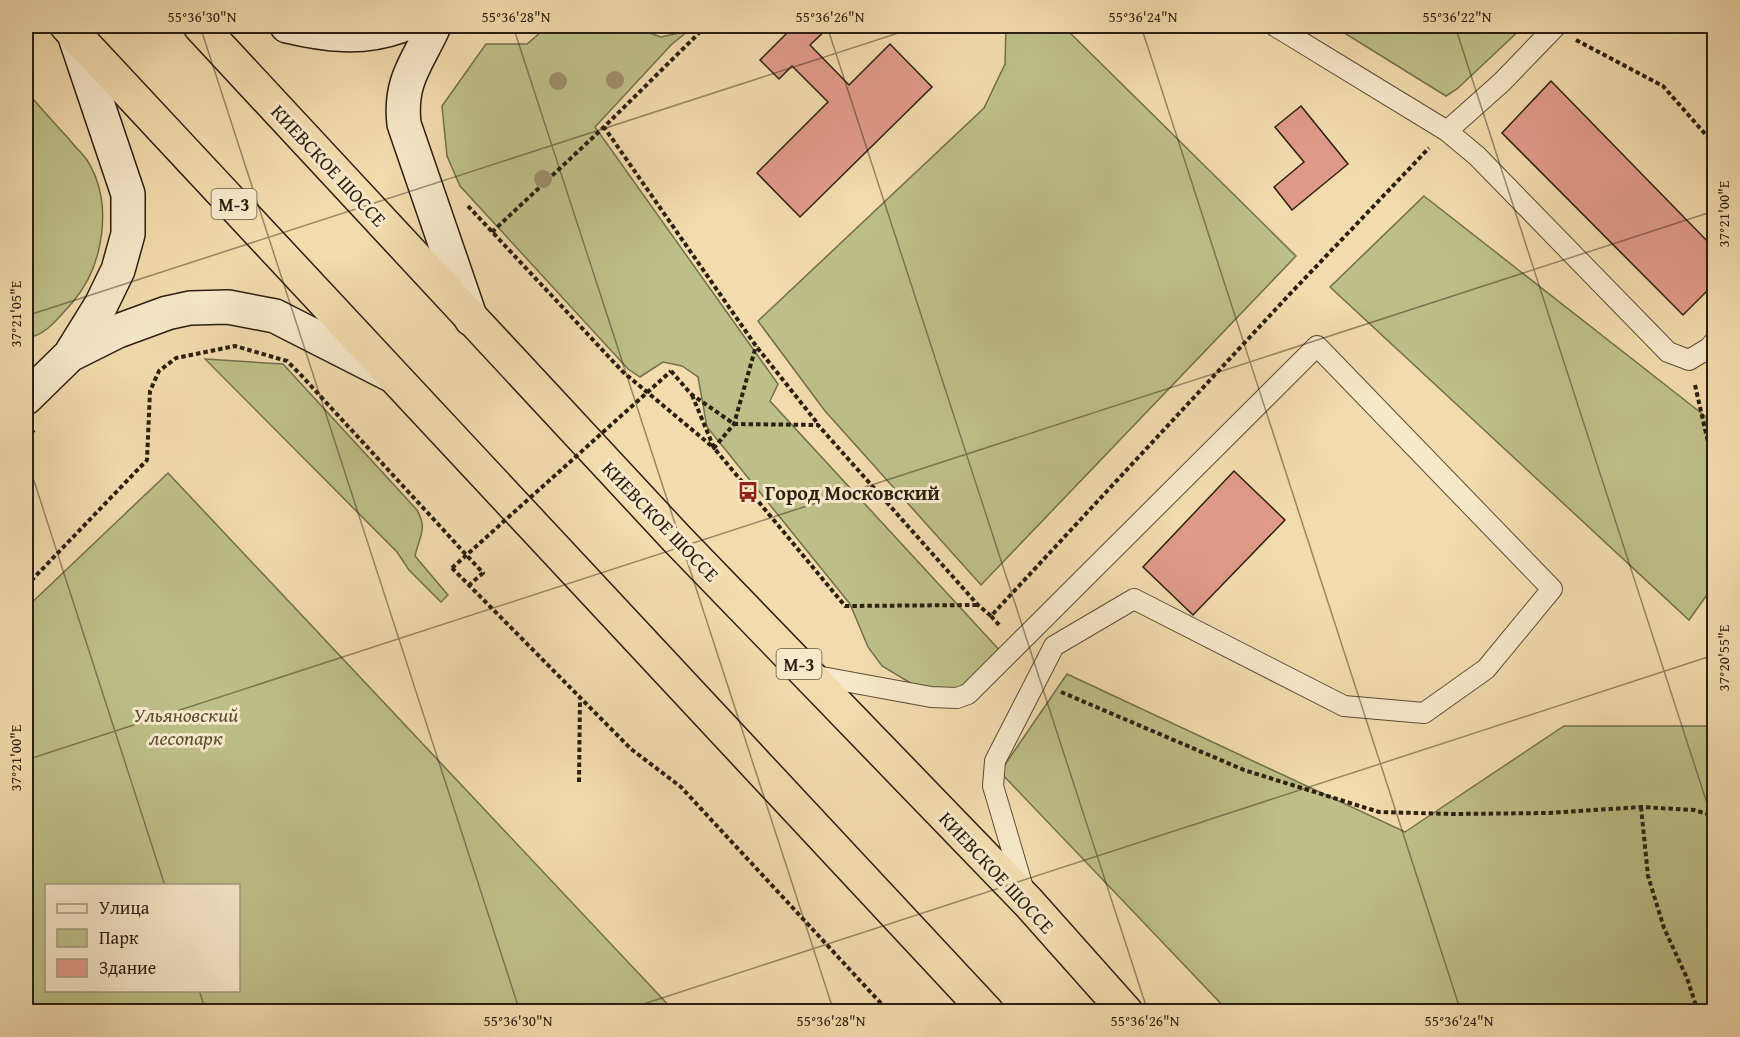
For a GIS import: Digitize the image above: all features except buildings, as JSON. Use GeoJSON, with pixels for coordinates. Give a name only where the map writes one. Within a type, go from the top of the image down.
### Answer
{"type":"FeatureCollection","features":[{"type":"Feature","properties":{"kind":"highway","name":"КИЕВСКОЕ ШОССЕ"},"geometry":{"type":"LineString","coordinates":[[200,26],[677,539],[1028,902],[1126,1011]]}},
{"type":"Feature","properties":{"kind":"highway","name":"М-3"},"geometry":{"type":"LineString","coordinates":[[70,28],[987,1011]]}},
{"type":"Feature","properties":{"kind":"main road"},"geometry":{"type":"LineString","coordinates":[[287,26],[340,36],[358,35],[400,26]]}},
{"type":"Feature","properties":{"kind":"main road"},"geometry":{"type":"LineString","coordinates":[[434,26],[407,78],[402,108],[404,124],[471,319]]}},
{"type":"Feature","properties":{"kind":"main road"},"geometry":{"type":"LineString","coordinates":[[32,396],[70,356],[101,305],[118,270],[128,234],[128,194],[70,28]]}},
{"type":"Feature","properties":{"kind":"main road"},"geometry":{"type":"LineString","coordinates":[[70,356],[118,331],[166,313],[190,308],[228,307],[275,316],[395,377]]}},
{"type":"Feature","properties":{"kind":"lane"},"geometry":{"type":"LineString","coordinates":[[1275,26],[1447,130],[1477,156],[1668,352],[1689,360],[1709,348],[1714,342]]}},
{"type":"Feature","properties":{"kind":"lane"},"geometry":{"type":"LineString","coordinates":[[1447,130],[1502,82],[1555,26]]}},
{"type":"Feature","properties":{"kind":"lane"},"geometry":{"type":"LineString","coordinates":[[810,675],[931,697],[957,698],[968,694],[1317,346],[1552,590],[1486,669],[1424,713],[1344,706],[1134,599],[1054,646],[995,761],[993,786],[1028,902]]}},
{"type":"Feature","properties":{"kind":"path"},"geometry":{"type":"LineString","coordinates":[[492,232],[604,127],[706,26]]}},
{"type":"Feature","properties":{"kind":"path"},"geometry":{"type":"LineString","coordinates":[[1555,26],[1607,58],[1663,86],[1714,144]]}},
{"type":"Feature","properties":{"kind":"path"},"geometry":{"type":"LineString","coordinates":[[604,127],[756,346],[818,425],[978,605],[1017,645]]}},
{"type":"Feature","properties":{"kind":"path"},"geometry":{"type":"LineString","coordinates":[[991,616],[1280,305],[1447,130]]}},
{"type":"Feature","properties":{"kind":"path"},"geometry":{"type":"LineString","coordinates":[[467,204],[623,372],[714,448],[845,606],[978,605]]}},
{"type":"Feature","properties":{"kind":"path"},"geometry":{"type":"LineString","coordinates":[[26,586],[147,460],[150,391],[159,370],[176,358],[235,346],[287,361]]}},
{"type":"Feature","properties":{"kind":"path"},"geometry":{"type":"LineString","coordinates":[[714,448],[734,424],[756,346]]}},
{"type":"Feature","properties":{"kind":"path"},"geometry":{"type":"LineString","coordinates":[[279,354],[483,573],[468,586]]}},
{"type":"Feature","properties":{"kind":"path"},"geometry":{"type":"LineString","coordinates":[[1689,360],[1708,442]]}},
{"type":"Feature","properties":{"kind":"path"},"geometry":{"type":"LineString","coordinates":[[818,425],[734,424],[691,394],[671,371],[452,568],[631,749],[681,786],[889,1011]]}},
{"type":"Feature","properties":{"kind":"path"},"geometry":{"type":"LineString","coordinates":[[691,394],[714,448]]}},
{"type":"Feature","properties":{"kind":"path"},"geometry":{"type":"LineString","coordinates":[[26,438],[32,396]]}},
{"type":"Feature","properties":{"kind":"path"},"geometry":{"type":"LineString","coordinates":[[1040,672],[1056,690],[1234,766],[1379,812],[1549,813],[1641,807],[1694,810],[1714,816]]}},
{"type":"Feature","properties":{"kind":"path"},"geometry":{"type":"LineString","coordinates":[[579,782],[580,698]]}},
{"type":"Feature","properties":{"kind":"path"},"geometry":{"type":"LineString","coordinates":[[1641,807],[1648,876],[1664,928],[1687,978],[1698,1011]]}},
{"type":"Feature","properties":{"kind":"green space"},"geometry":{"type":"Polygon","coordinates":[[[548,26],[629,26],[661,37],[688,31],[671,45],[595,127],[778,384],[770,401],[1003,654],[957,691],[917,687],[882,666],[868,647],[850,604],[707,427],[698,377],[682,366],[663,362],[640,377],[628,369],[460,186],[447,156],[442,106],[486,44],[527,44],[548,26]]]}},
{"type":"Feature","properties":{"kind":"green space"},"geometry":{"type":"Polygon","coordinates":[[[1006,26],[1063,26],[1296,256],[981,585],[825,411],[758,321],[984,108],[1005,64],[1006,26]]]}},
{"type":"Feature","properties":{"kind":"green space"},"geometry":{"type":"Polygon","coordinates":[[[1333,26],[1524,26],[1457,89],[1446,96],[1333,26]]]}},
{"type":"Feature","properties":{"kind":"green space"},"geometry":{"type":"Polygon","coordinates":[[[26,91],[87,160],[101,195],[103,214],[98,253],[83,288],[52,325],[40,334],[26,338],[26,91]]]}},
{"type":"Feature","properties":{"kind":"green space"},"geometry":{"type":"Polygon","coordinates":[[[1424,196],[1714,423],[1714,585],[1689,620],[1330,287],[1424,196]]]}},
{"type":"Feature","properties":{"kind":"green space"},"geometry":{"type":"Polygon","coordinates":[[[205,359],[283,364],[417,510],[422,523],[422,533],[415,556],[448,595],[441,602],[409,570],[397,552],[205,359]]]}},
{"type":"Feature","properties":{"kind":"green space","name":"Ульяновский лесопарк"},"geometry":{"type":"Polygon","coordinates":[[[168,473],[674,1011],[26,1011],[26,608],[168,473]]]}},
{"type":"Feature","properties":{"kind":"green space"},"geometry":{"type":"Polygon","coordinates":[[[1067,674],[1405,832],[1564,726],[1714,726],[1714,1011],[1228,1011],[1000,772],[1067,674]]]}},
{"type":"Feature","properties":{"kind":"place","name":"Город Московский"},"geometry":{"type":"Point","coordinates":[748,492]}}]}
